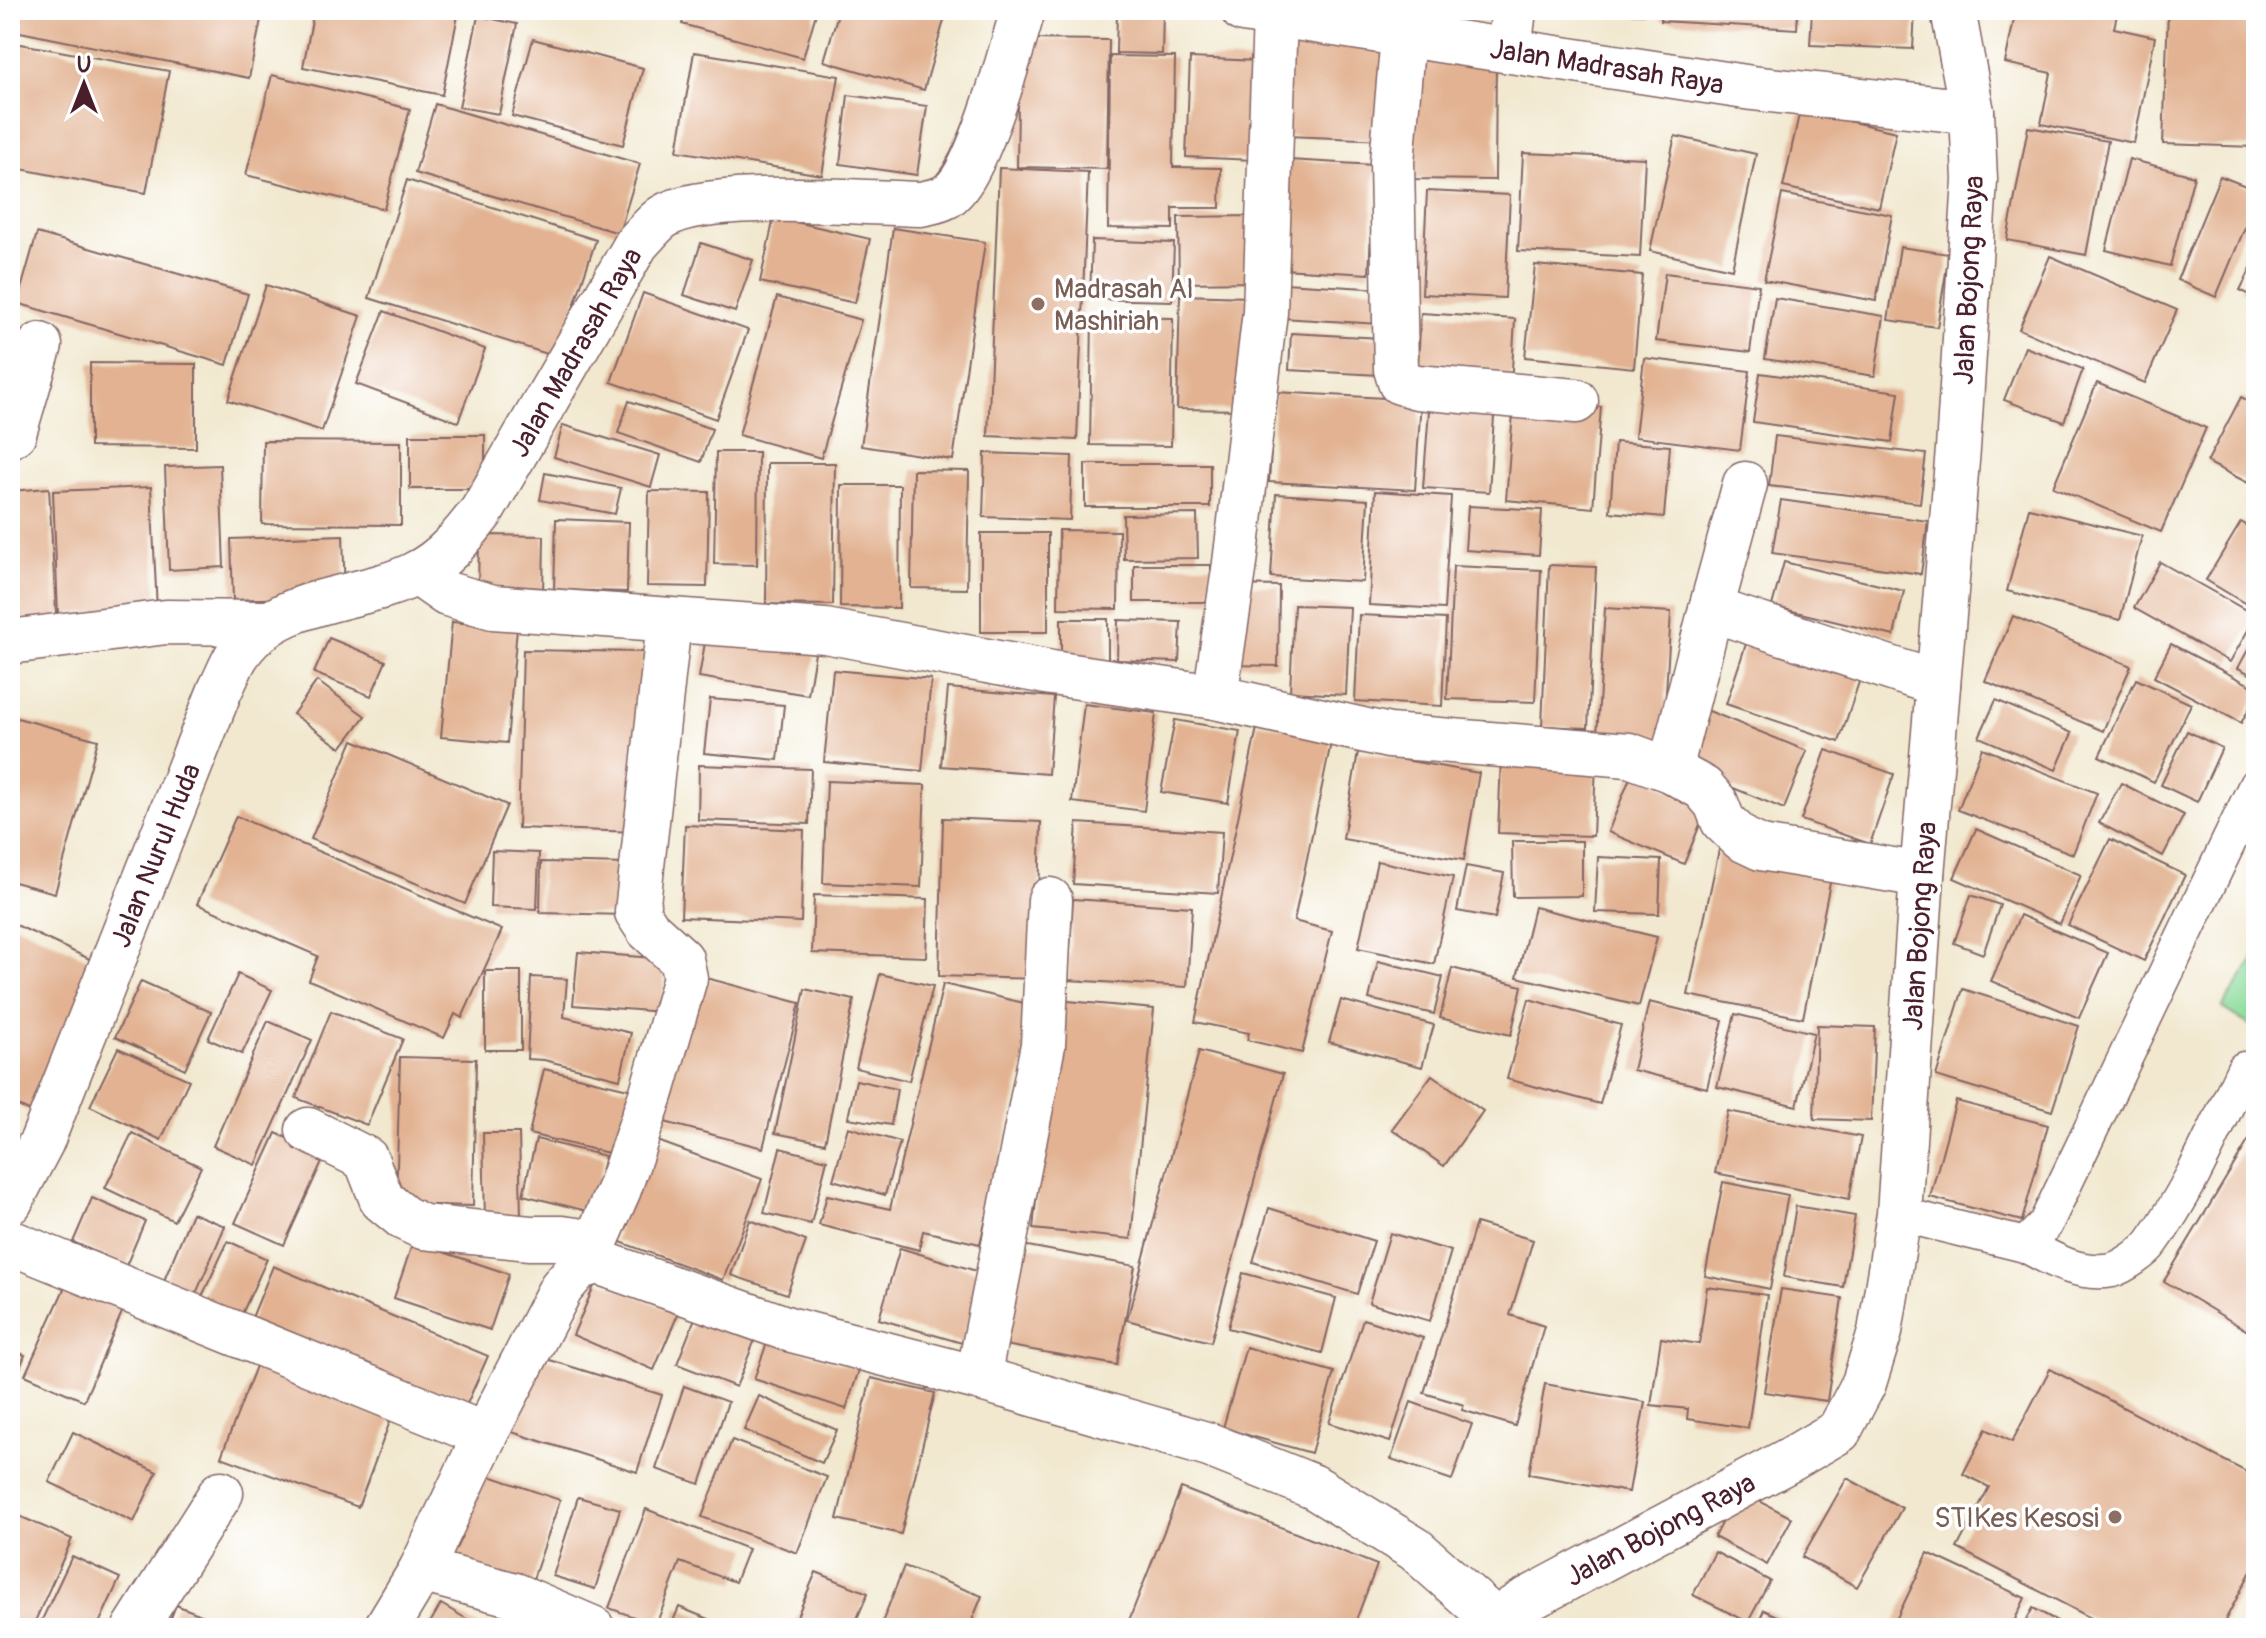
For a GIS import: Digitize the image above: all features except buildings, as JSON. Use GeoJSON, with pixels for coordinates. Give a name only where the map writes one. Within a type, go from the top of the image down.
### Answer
{"type":"FeatureCollection","features":[{"type":"Feature","properties":{"kind":"street","name":"Jalan Madrasah Raya"},"geometry":{"type":"LineString","coordinates":[[398,580],[454,547],[482,511],[637,243],[664,216],[701,203],[921,204],[947,197],[966,173],[981,141],[1023,10]]}},
{"type":"Feature","properties":{"kind":"street","name":"Jalan Bojong Raya"},"geometry":{"type":"LineString","coordinates":[[1491,1624],[1839,1431],[1864,1383],[1880,1332],[1899,1214],[1922,875],[1958,449],[1975,180],[1972,112],[1953,10]]}},
{"type":"Feature","properties":{"kind":"street","name":"Jalan Madrasah Raya"},"geometry":{"type":"LineString","coordinates":[[1259,13],[1403,36],[1511,30],[1752,88],[1972,112]]}},
{"type":"Feature","properties":{"kind":"street"},"geometry":{"type":"LineString","coordinates":[[1215,697],[1235,563],[1265,312],[1259,13]]}},
{"type":"Feature","properties":{"kind":"street"},"geometry":{"type":"LineString","coordinates":[[1403,36],[1392,162],[1396,369],[1400,382],[1417,387],[1576,401]]}},
{"type":"Feature","properties":{"kind":"street"},"geometry":{"type":"LineString","coordinates":[[10,436],[14,433],[40,345]]}},
{"type":"Feature","properties":{"kind":"street"},"geometry":{"type":"LineString","coordinates":[[1670,770],[1745,484]]}},
{"type":"Feature","properties":{"kind":"street"},"geometry":{"type":"LineString","coordinates":[[398,580],[493,607],[825,631],[1052,673],[1215,697],[1389,736],[1629,755],[1670,770],[1703,788],[1716,803],[1723,821],[1742,839],[1761,848],[1922,875]]}},
{"type":"Feature","properties":{"kind":"street","name":"Jalan Nurul Huda"},"geometry":{"type":"LineString","coordinates":[[10,1202],[26,1135],[238,654],[269,623],[309,605],[398,580]]}},
{"type":"Feature","properties":{"kind":"street"},"geometry":{"type":"LineString","coordinates":[[1711,609],[1938,684]]}},
{"type":"Feature","properties":{"kind":"street"},"geometry":{"type":"LineString","coordinates":[[10,642],[166,622],[269,623]]}},
{"type":"Feature","properties":{"kind":"street"},"geometry":{"type":"LineString","coordinates":[[386,1628],[421,1570],[485,1435],[561,1288],[579,1267],[596,1254],[652,1092],[685,978],[681,959],[648,929],[637,912],[669,622]]}},
{"type":"Feature","properties":{"kind":"street"},"geometry":{"type":"LineString","coordinates":[[978,1378],[1043,1045],[1050,900]]}},
{"type":"Feature","properties":{"kind":"street"},"geometry":{"type":"LineString","coordinates":[[308,1130],[366,1159],[382,1200],[404,1218],[423,1227],[583,1241],[596,1254],[788,1329],[978,1378],[1209,1445],[1314,1487],[1415,1549],[1491,1624]]}},
{"type":"Feature","properties":{"kind":"street"},"geometry":{"type":"LineString","coordinates":[[10,1242],[485,1435]]}},
{"type":"Feature","properties":{"kind":"street"},"geometry":{"type":"LineString","coordinates":[[135,1628],[221,1493]]}},
{"type":"Feature","properties":{"kind":"street"},"geometry":{"type":"LineString","coordinates":[[421,1570],[515,1595],[592,1628]]}},
{"type":"Feature","properties":{"kind":"lane"},"geometry":{"type":"LineString","coordinates":[[2025,1245],[2045,1225],[2256,785]]}},
{"type":"Feature","properties":{"kind":"lane"},"geometry":{"type":"LineString","coordinates":[[1899,1214],[2025,1245],[2060,1265],[2088,1271],[2115,1269],[2150,1245],[2190,1179],[2244,1069]]}},
{"type":"Feature","properties":{"kind":"green space"},"geometry":{"type":"Polygon","coordinates":[[[2256,956],[2256,1029],[2222,1008],[2256,956]]]}},
{"type":"Feature","properties":{"kind":"place","name":"Madrasah Al Mashiriah"},"geometry":{"type":"Point","coordinates":[1038,304]}},
{"type":"Feature","properties":{"kind":"place","name":"STIKes Kesosi"},"geometry":{"type":"Point","coordinates":[2115,1517]}}]}
